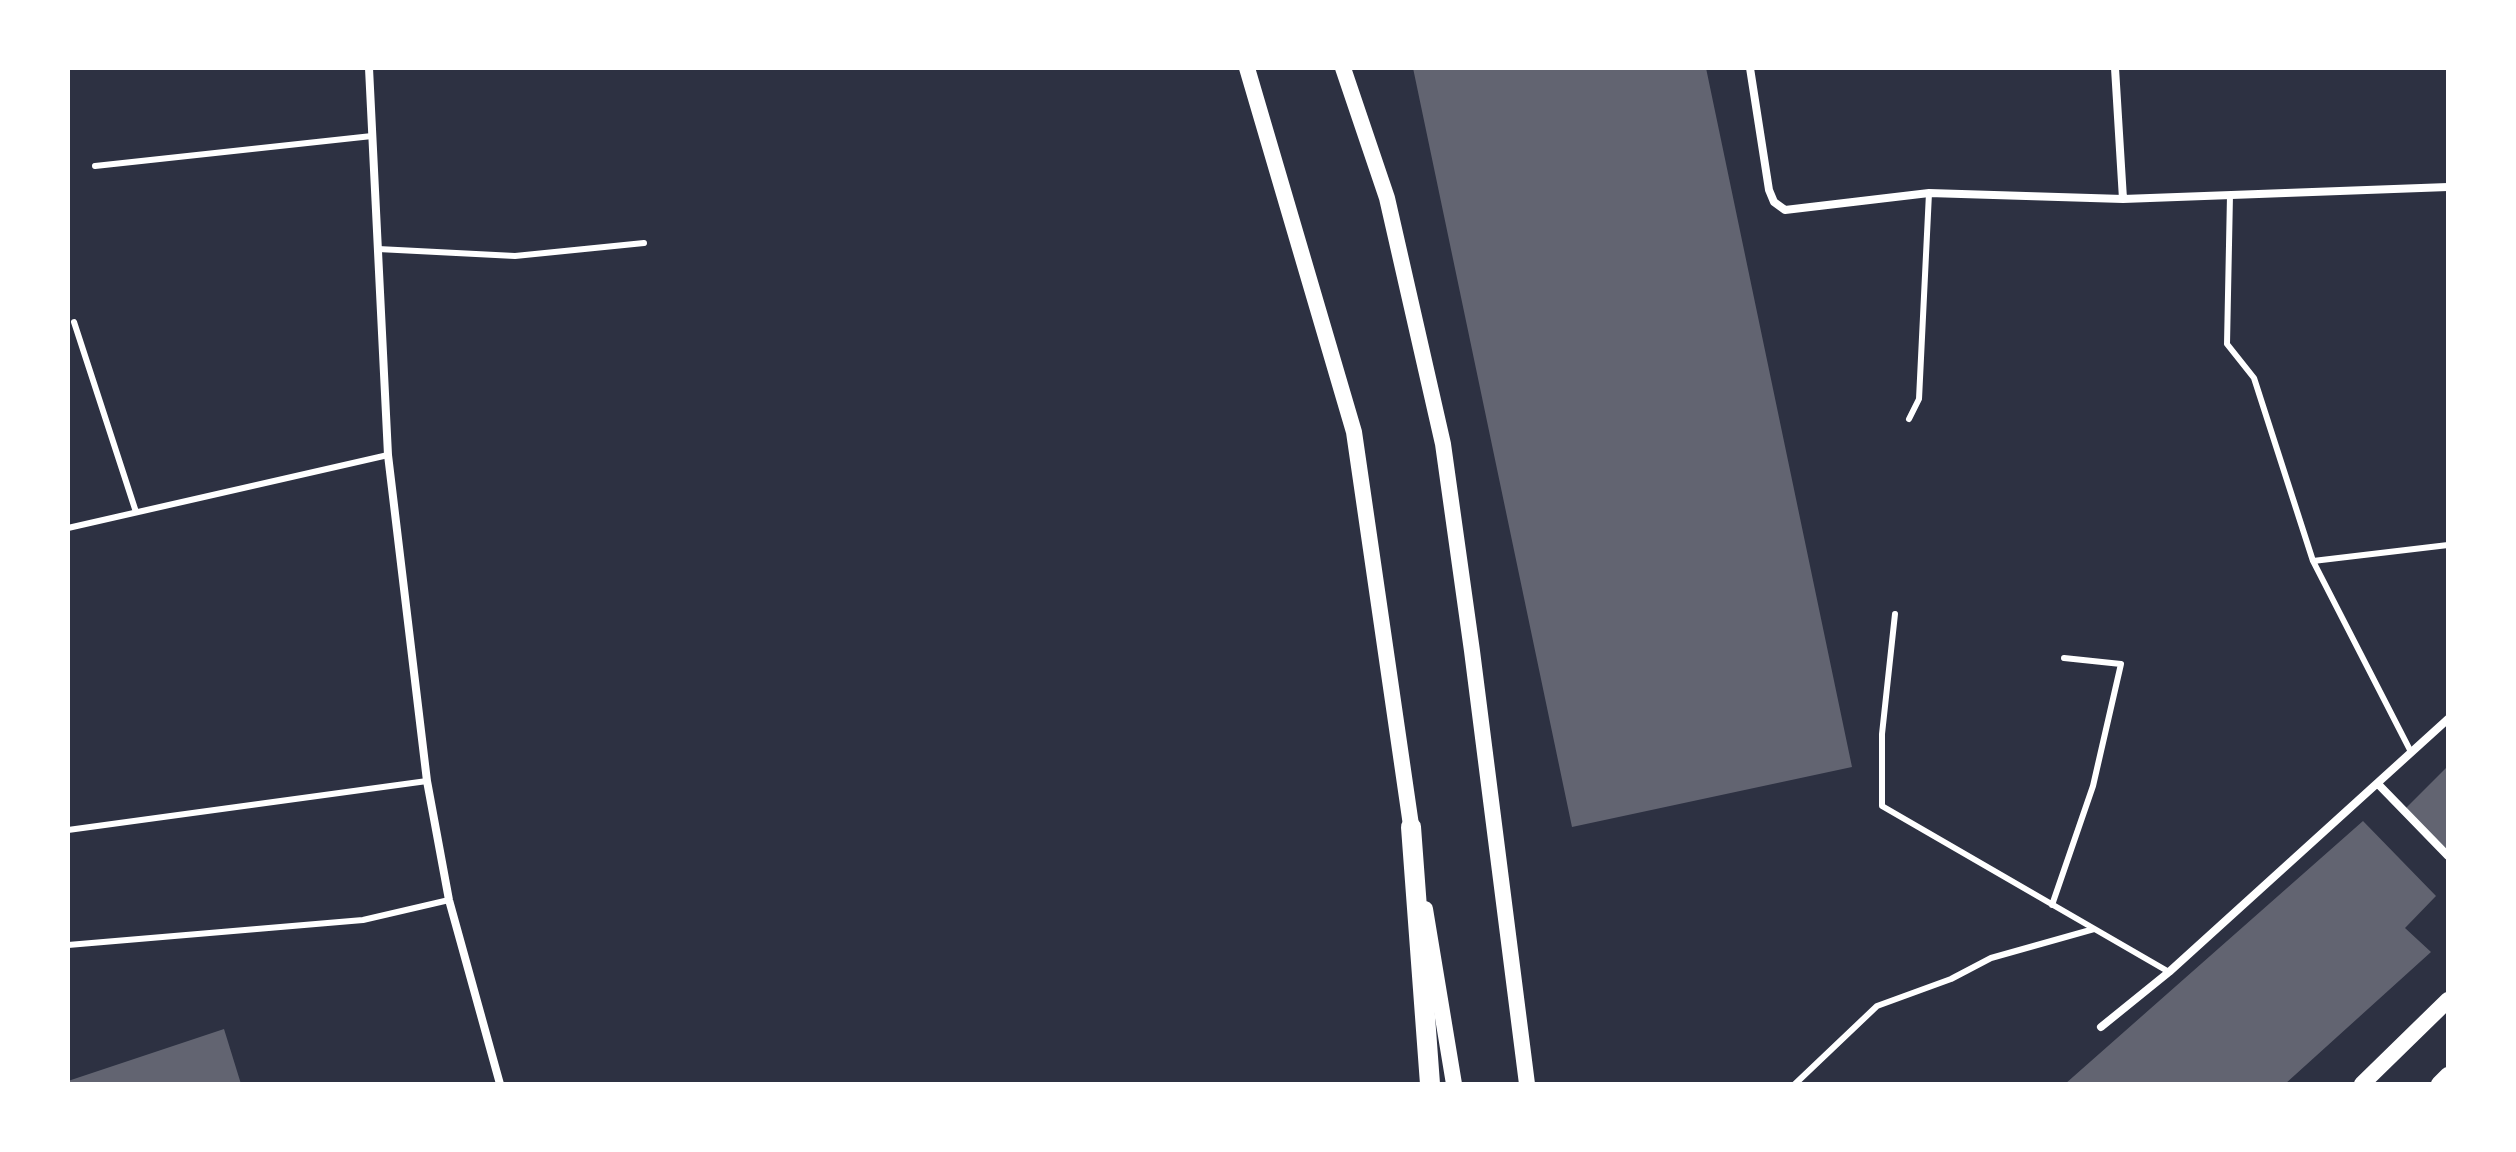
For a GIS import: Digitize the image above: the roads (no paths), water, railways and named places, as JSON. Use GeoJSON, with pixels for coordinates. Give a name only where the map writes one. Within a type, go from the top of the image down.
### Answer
{"type":"FeatureCollection","features":[{"type":"Feature","properties":{"kind":"main road"},"geometry":{"type":"LineString","coordinates":[[1247,68],[1354,432],[1411,827],[1454,1084]]}},
{"type":"Feature","properties":{"kind":"main road"},"geometry":{"type":"LineString","coordinates":[[1343,68],[1387,198],[1443,444],[1527,1084]]}},
{"type":"Feature","properties":{"kind":"main road"},"geometry":{"type":"LineString","coordinates":[[1411,827],[1430,1084]]}},
{"type":"Feature","properties":{"kind":"main road"},"geometry":{"type":"LineString","coordinates":[[2362,1084],[2448,1000]]}},
{"type":"Feature","properties":{"kind":"main road"},"geometry":{"type":"LineString","coordinates":[[2439,1084],[2448,1075]]}},
{"type":"Feature","properties":{"kind":"street"},"geometry":{"type":"LineString","coordinates":[[369,68],[388,455],[427,781],[449,900],[500,1084]]}},
{"type":"Feature","properties":{"kind":"street"},"geometry":{"type":"LineString","coordinates":[[1750,68],[1769,190],[1774,202],[1785,210],[1929,193],[2123,199],[2448,187]]}},
{"type":"Feature","properties":{"kind":"street"},"geometry":{"type":"LineString","coordinates":[[2115,68],[2123,199]]}},
{"type":"Feature","properties":{"kind":"street"},"geometry":{"type":"LineString","coordinates":[[2101,1027],[2169,972],[2448,719]]}},
{"type":"Feature","properties":{"kind":"street"},"geometry":{"type":"LineString","coordinates":[[2378,784],[2448,856]]}},
{"type":"Feature","properties":{"kind":"lane"},"geometry":{"type":"LineString","coordinates":[[95,166],[372,136]]}},
{"type":"Feature","properties":{"kind":"lane"},"geometry":{"type":"LineString","coordinates":[[1909,419],[1919,399],[1929,193]]}},
{"type":"Feature","properties":{"kind":"lane"},"geometry":{"type":"LineString","coordinates":[[2230,195],[2227,344],[2254,378],[2313,561],[2411,752]]}},
{"type":"Feature","properties":{"kind":"lane"},"geometry":{"type":"LineString","coordinates":[[378,249],[515,256],[644,243]]}},
{"type":"Feature","properties":{"kind":"lane"},"geometry":{"type":"LineString","coordinates":[[74,322],[136,512]]}},
{"type":"Feature","properties":{"kind":"lane"},"geometry":{"type":"LineString","coordinates":[[68,528],[388,455]]}},
{"type":"Feature","properties":{"kind":"lane"},"geometry":{"type":"LineString","coordinates":[[2313,561],[2448,545]]}},
{"type":"Feature","properties":{"kind":"lane"},"geometry":{"type":"LineString","coordinates":[[1895,614],[1882,734],[1882,806],[2169,972]]}},
{"type":"Feature","properties":{"kind":"lane"},"geometry":{"type":"LineString","coordinates":[[2052,905],[2093,786],[2121,664],[2064,658]]}},
{"type":"Feature","properties":{"kind":"lane"},"geometry":{"type":"LineString","coordinates":[[68,830],[427,781]]}},
{"type":"Feature","properties":{"kind":"lane"},"geometry":{"type":"LineString","coordinates":[[68,945],[363,920],[449,900]]}},
{"type":"Feature","properties":{"kind":"lane"},"geometry":{"type":"LineString","coordinates":[[1795,1084],[1877,1006],[1951,979],[1991,958],[2094,929]]}}]}
